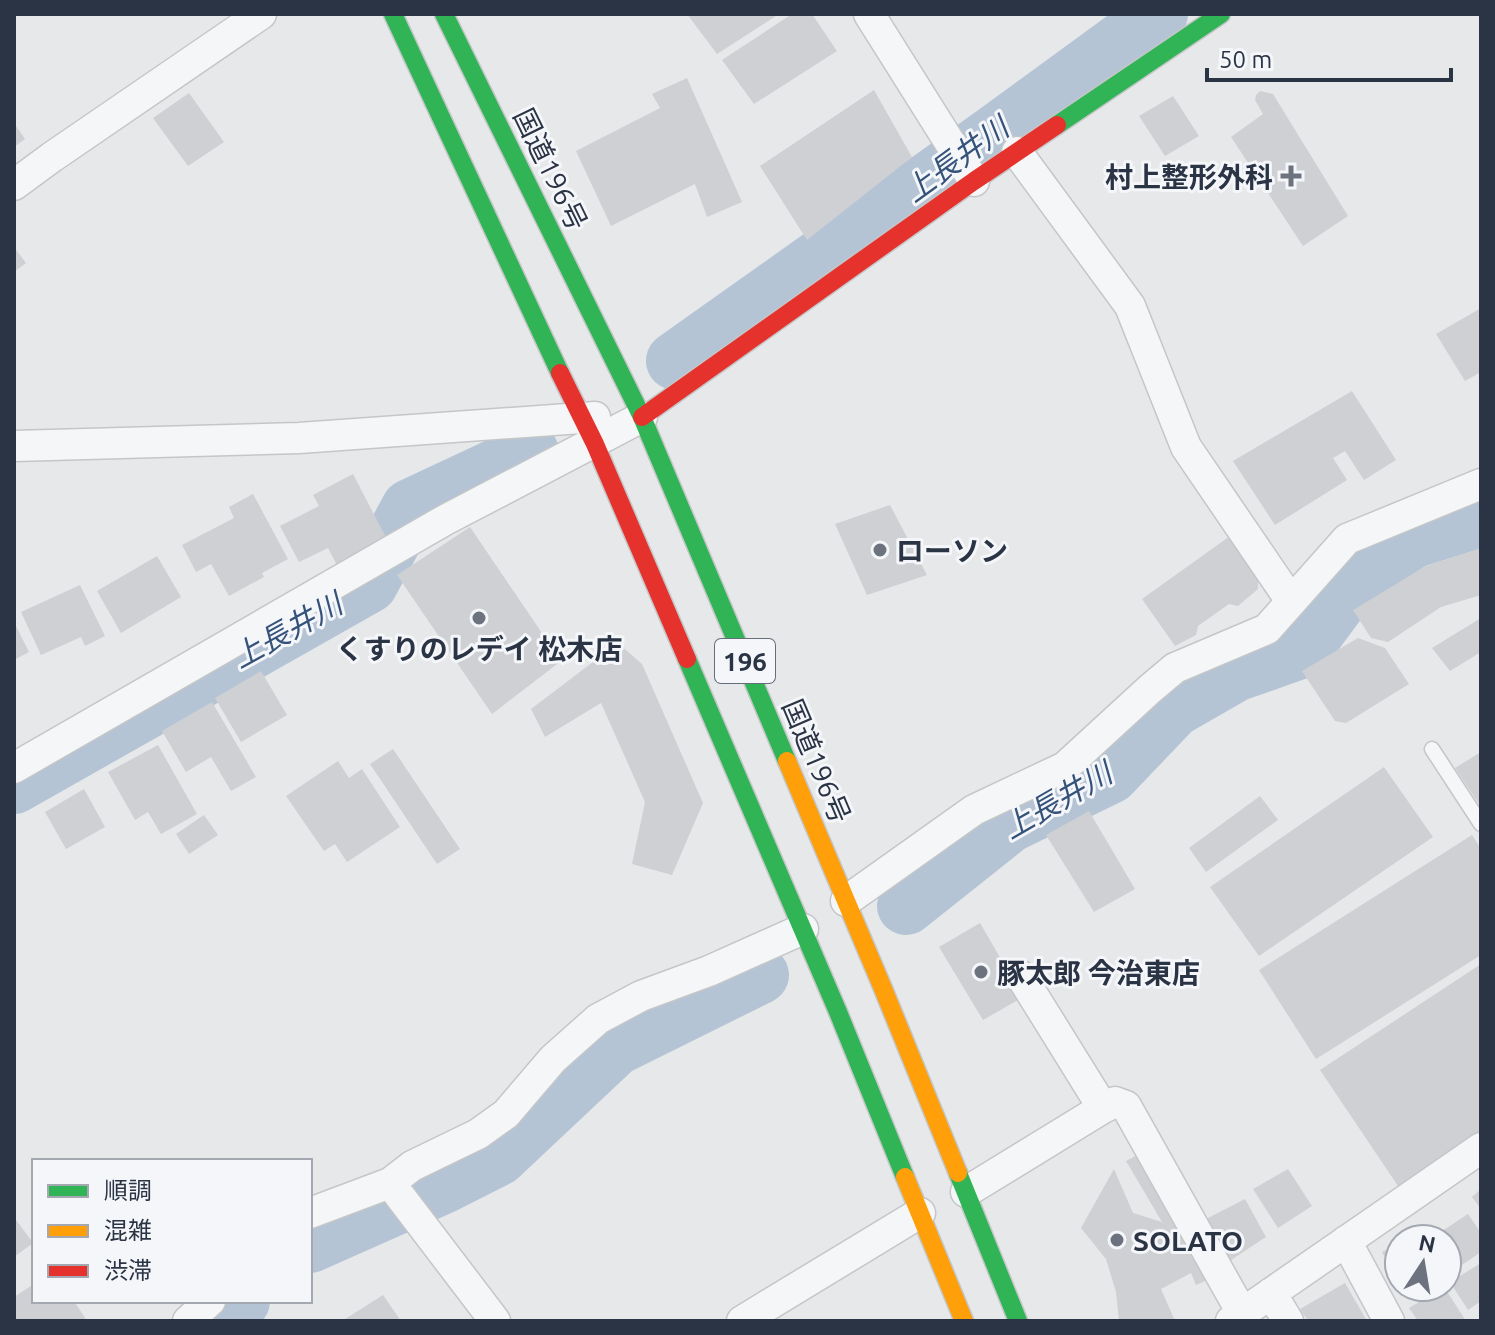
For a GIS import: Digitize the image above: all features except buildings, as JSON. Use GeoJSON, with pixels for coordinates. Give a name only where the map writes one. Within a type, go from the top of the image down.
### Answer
{"type":"FeatureCollection","features":[{"type":"Feature","properties":{"kind":"main road","name":"196"},"geometry":{"type":"LineString","coordinates":[[393,14],[595,444],[803,929],[964,1321]]}},
{"type":"Feature","properties":{"kind":"main road","name":"国道196号"},"geometry":{"type":"LineString","coordinates":[[444,14],[642,417],[846,901],[1018,1321]]}},
{"type":"Feature","properties":{"kind":"main road"},"geometry":{"type":"LineString","coordinates":[[642,417],[974,181],[1221,14]]}},
{"type":"Feature","properties":{"kind":"street"},"geometry":{"type":"LineString","coordinates":[[14,185],[261,14]]}},
{"type":"Feature","properties":{"kind":"street"},"geometry":{"type":"LineString","coordinates":[[869,14],[974,181]]}},
{"type":"Feature","properties":{"kind":"street"},"geometry":{"type":"LineString","coordinates":[[1017,152],[1130,306],[1186,447],[1291,601]]}},
{"type":"Feature","properties":{"kind":"street"},"geometry":{"type":"LineString","coordinates":[[14,446],[299,438],[580,416],[642,417]]}},
{"type":"Feature","properties":{"kind":"street"},"geometry":{"type":"LineString","coordinates":[[14,768],[445,520],[642,417]]}},
{"type":"Feature","properties":{"kind":"street"},"geometry":{"type":"LineString","coordinates":[[846,901],[974,810],[1065,767],[1175,668],[1267,629],[1347,539],[1481,484]]}},
{"type":"Feature","properties":{"kind":"street"},"geometry":{"type":"LineString","coordinates":[[312,1212],[390,1183],[412,1166],[478,1134],[506,1114],[553,1059],[598,1019],[641,996],[709,971],[803,929]]}},
{"type":"Feature","properties":{"kind":"street"},"geometry":{"type":"LineString","coordinates":[[1021,976],[1103,1108]]}},
{"type":"Feature","properties":{"kind":"street"},"geometry":{"type":"LineString","coordinates":[[966,1192],[1103,1108],[1115,1102],[1126,1106],[1236,1317],[1481,1148]]}},
{"type":"Feature","properties":{"kind":"street"},"geometry":{"type":"LineString","coordinates":[[390,1183],[495,1321]]}},
{"type":"Feature","properties":{"kind":"street"},"geometry":{"type":"LineString","coordinates":[[742,1321],[920,1213]]}},
{"type":"Feature","properties":{"kind":"street"},"geometry":{"type":"LineString","coordinates":[[1346,1241],[1389,1321]]}},
{"type":"Feature","properties":{"kind":"street"},"geometry":{"type":"LineString","coordinates":[[1271,1293],[1288,1321]]}},
{"type":"Feature","properties":{"kind":"street"},"geometry":{"type":"LineString","coordinates":[[188,1321],[208,1303]]}},
{"type":"Feature","properties":{"kind":"lane"},"geometry":{"type":"LineString","coordinates":[[1432,749],[1481,824]]}},
{"type":"Feature","properties":{"kind":"waterway","name":"上長井川"},"geometry":{"type":"LineString","coordinates":[[675,361],[1159,14]]}},
{"type":"Feature","properties":{"kind":"waterway","name":"上長井川"},"geometry":{"type":"LineString","coordinates":[[14,785],[369,584],[410,508],[530,452]]}},
{"type":"Feature","properties":{"kind":"waterway","name":"上長井川"},"geometry":{"type":"LineString","coordinates":[[906,906],[1009,824],[1110,775],[1174,708],[1235,673],[1303,649],[1357,576],[1414,539],[1481,518]]}},
{"type":"Feature","properties":{"kind":"waterway","name":"上長井川"},"geometry":{"type":"LineString","coordinates":[[312,1243],[498,1157],[615,1047],[760,975]]}},
{"type":"Feature","properties":{"kind":"waterway","name":"上長井川"},"geometry":{"type":"LineString","coordinates":[[218,1321],[239,1303]]}},
{"type":"Feature","properties":{"kind":"traffic: fast"},"geometry":{"type":"LineString","coordinates":[[393,14],[560,373]]}},
{"type":"Feature","properties":{"kind":"traffic: fast"},"geometry":{"type":"LineString","coordinates":[[444,14],[642,417],[787,761]]}},
{"type":"Feature","properties":{"kind":"traffic: fast"},"geometry":{"type":"LineString","coordinates":[[1057,125],[1221,14]]}},
{"type":"Feature","properties":{"kind":"traffic: fast"},"geometry":{"type":"LineString","coordinates":[[687,659],[905,1177]]}},
{"type":"Feature","properties":{"kind":"traffic: fast"},"geometry":{"type":"LineString","coordinates":[[958,1173],[1018,1321]]}},
{"type":"Feature","properties":{"kind":"traffic: slow"},"geometry":{"type":"LineString","coordinates":[[787,761],[958,1173]]}},
{"type":"Feature","properties":{"kind":"traffic: slow"},"geometry":{"type":"LineString","coordinates":[[905,1177],[964,1321]]}},
{"type":"Feature","properties":{"kind":"traffic: jam"},"geometry":{"type":"LineString","coordinates":[[642,417],[1057,125]]}},
{"type":"Feature","properties":{"kind":"traffic: jam"},"geometry":{"type":"LineString","coordinates":[[560,373],[595,444],[687,659]]}},
{"type":"Feature","properties":{"kind":"place","name":"村上整形外科"},"geometry":{"type":"Point","coordinates":[1291,176]}},
{"type":"Feature","properties":{"kind":"place","name":"ローソン"},"geometry":{"type":"Point","coordinates":[880,550]}},
{"type":"Feature","properties":{"kind":"place","name":"くすりのレデイ 松木店"},"geometry":{"type":"Point","coordinates":[479,618]}},
{"type":"Feature","properties":{"kind":"place","name":"豚太郎 今治東店"},"geometry":{"type":"Point","coordinates":[981,972]}},
{"type":"Feature","properties":{"kind":"place","name":"SOLATO"},"geometry":{"type":"Point","coordinates":[1117,1240]}}]}
